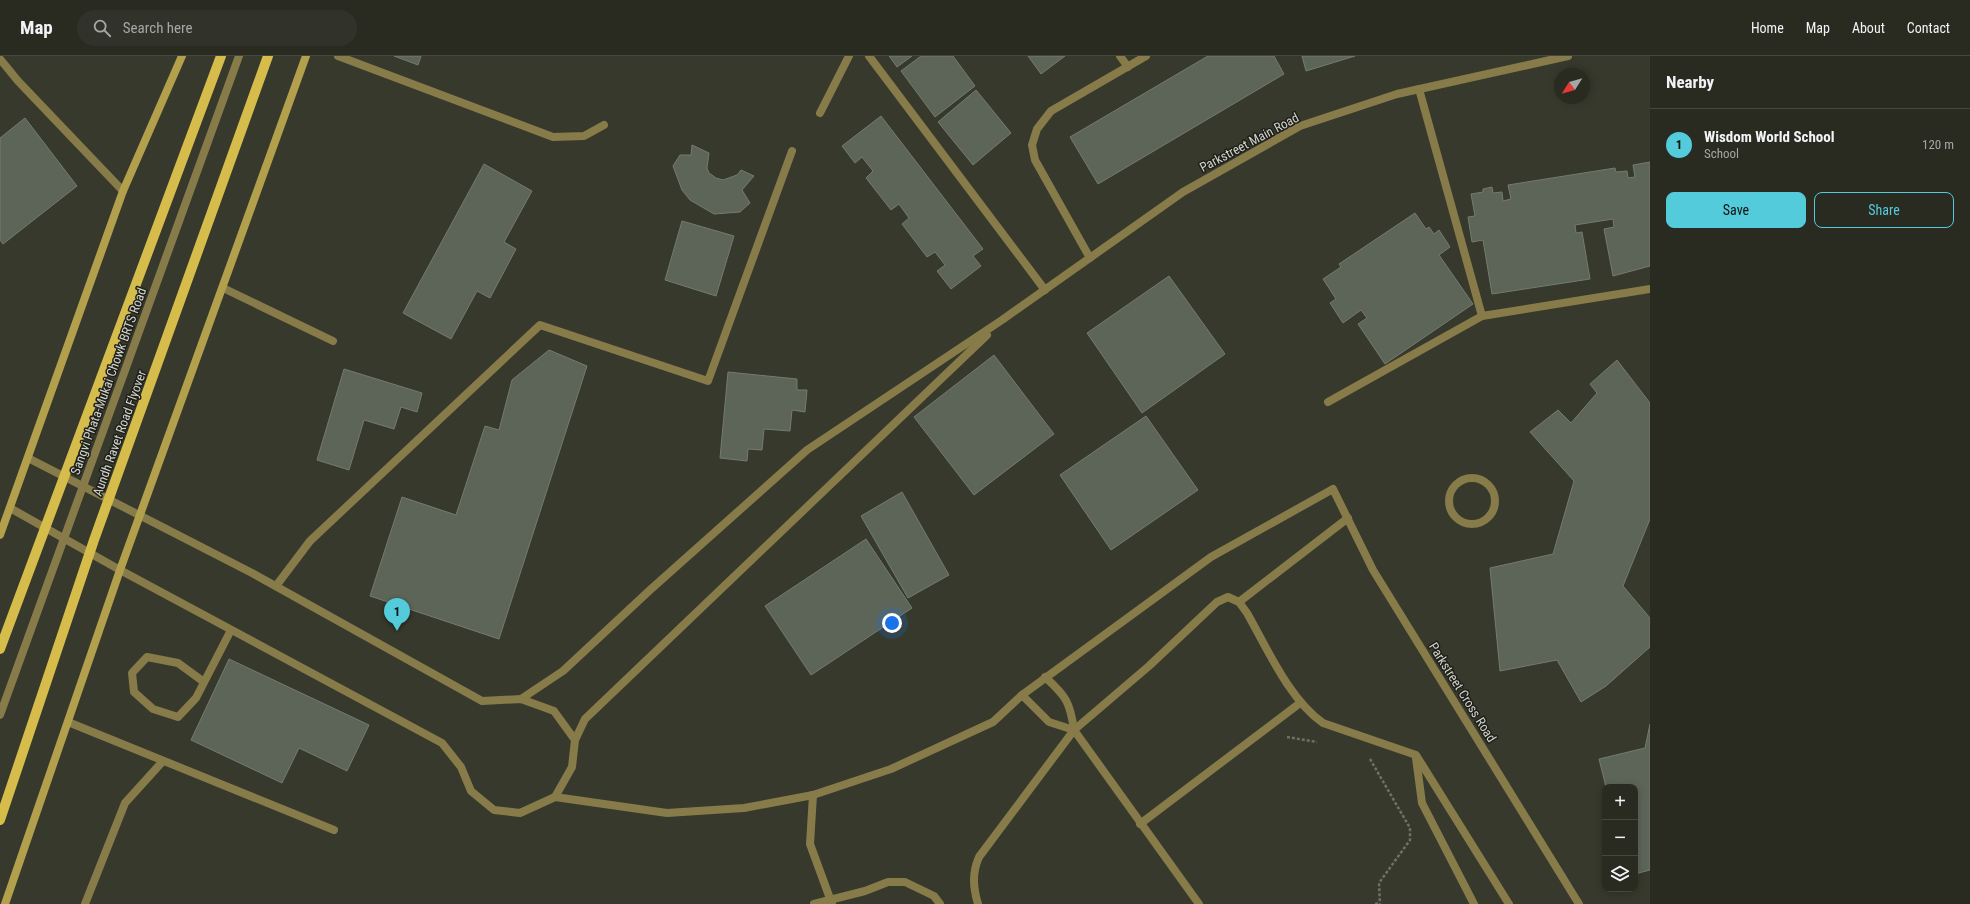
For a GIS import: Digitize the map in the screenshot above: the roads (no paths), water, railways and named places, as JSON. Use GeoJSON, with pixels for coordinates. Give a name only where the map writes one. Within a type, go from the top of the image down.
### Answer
{"type":"FeatureCollection","features":[{"type":"Feature","properties":{"kind":"main road"},"geometry":{"type":"LineString","coordinates":[[0,649],[221,56]]}},
{"type":"Feature","properties":{"kind":"main road","name":"Aundh Ravet Road Flyover"},"geometry":{"type":"LineString","coordinates":[[0,820],[94,540],[268,56]]}},
{"type":"Feature","properties":{"kind":"street"},"geometry":{"type":"LineString","coordinates":[[0,535],[123,191],[182,56]]}},
{"type":"Feature","properties":{"kind":"street","name":"Sangvi Phata-Mukai Chowk BRTS Road"},"geometry":{"type":"LineString","coordinates":[[0,715],[239,56]]}},
{"type":"Feature","properties":{"kind":"street"},"geometry":{"type":"LineString","coordinates":[[5,904],[120,570],[141,516],[306,56]]}},
{"type":"Feature","properties":{"kind":"street"},"geometry":{"type":"LineString","coordinates":[[338,56],[553,137],[584,136],[604,125]]}},
{"type":"Feature","properties":{"kind":"street"},"geometry":{"type":"LineString","coordinates":[[820,113],[849,56]]}},
{"type":"Feature","properties":{"kind":"street"},"geometry":{"type":"LineString","coordinates":[[869,56],[1044,290]]}},
{"type":"Feature","properties":{"kind":"street"},"geometry":{"type":"LineString","coordinates":[[1120,56],[1128,67]]}},
{"type":"Feature","properties":{"kind":"street"},"geometry":{"type":"LineString","coordinates":[[1090,258],[1035,160],[1032,145],[1037,128],[1052,111],[1146,56]]}},
{"type":"Feature","properties":{"kind":"street","name":"Parkstreet Main Road"},"geometry":{"type":"LineString","coordinates":[[1002,320],[1182,192],[1300,126],[1396,94],[1568,56]]}},
{"type":"Feature","properties":{"kind":"street"},"geometry":{"type":"LineString","coordinates":[[0,59],[18,81],[123,191]]}},
{"type":"Feature","properties":{"kind":"street"},"geometry":{"type":"LineString","coordinates":[[1419,89],[1482,316]]}},
{"type":"Feature","properties":{"kind":"street"},"geometry":{"type":"LineString","coordinates":[[276,586],[310,541],[540,325],[708,382],[792,151]]}},
{"type":"Feature","properties":{"kind":"street"},"geometry":{"type":"LineString","coordinates":[[223,288],[333,341]]}},
{"type":"Feature","properties":{"kind":"street"},"geometry":{"type":"LineString","coordinates":[[1328,402],[1482,316],[1650,289]]}},
{"type":"Feature","properties":{"kind":"street"},"geometry":{"type":"LineString","coordinates":[[521,699],[563,671],[650,590],[807,450],[1002,320]]}},
{"type":"Feature","properties":{"kind":"street"},"geometry":{"type":"LineString","coordinates":[[555,797],[572,767],[575,740],[585,719],[1002,320]]}},
{"type":"Feature","properties":{"kind":"street"},"geometry":{"type":"LineString","coordinates":[[28,458],[276,586],[482,701],[521,699],[554,711],[575,740]]}},
{"type":"Feature","properties":{"kind":"street"},"geometry":{"type":"LineString","coordinates":[[1463,479],[1478,479],[1485,482],[1494,494],[1495,502],[1490,516],[1477,523],[1462,522],[1456,517],[1449,504],[1449,496],[1452,489],[1463,479]]}},
{"type":"Feature","properties":{"kind":"street","name":"Parkstreet Cross Road"},"geometry":{"type":"LineString","coordinates":[[1045,678],[1211,557],[1333,489],[1373,570],[1579,904]]}},
{"type":"Feature","properties":{"kind":"street"},"geometry":{"type":"LineString","coordinates":[[10,508],[120,570],[442,743],[461,767],[471,791],[494,810],[520,813],[555,797],[667,813],[744,808],[813,795],[891,769],[993,722],[1022,695],[1045,678],[1066,699],[1072,714],[1074,730],[1140,824],[1199,904]]}},
{"type":"Feature","properties":{"kind":"street"},"geometry":{"type":"LineString","coordinates":[[1239,602],[1348,518]]}},
{"type":"Feature","properties":{"kind":"street"},"geometry":{"type":"LineString","coordinates":[[978,904],[974,889],[974,868],[979,857],[1074,730],[1149,666],[1217,602],[1228,597],[1239,602],[1300,703],[1310,714],[1323,723],[1416,755],[1509,904]]}},
{"type":"Feature","properties":{"kind":"street"},"geometry":{"type":"LineString","coordinates":[[204,682],[178,663],[147,657],[132,672],[134,692],[152,709],[178,717],[196,698],[231,630]]}},
{"type":"Feature","properties":{"kind":"street"},"geometry":{"type":"LineString","coordinates":[[1022,695],[1049,722],[1074,730]]}},
{"type":"Feature","properties":{"kind":"street"},"geometry":{"type":"LineString","coordinates":[[1140,824],[1300,703]]}},
{"type":"Feature","properties":{"kind":"street"},"geometry":{"type":"LineString","coordinates":[[68,722],[334,830]]}},
{"type":"Feature","properties":{"kind":"street"},"geometry":{"type":"LineString","coordinates":[[1416,755],[1422,803],[1474,904]]}},
{"type":"Feature","properties":{"kind":"street"},"geometry":{"type":"LineString","coordinates":[[85,904],[125,803],[163,761]]}},
{"type":"Feature","properties":{"kind":"street"},"geometry":{"type":"LineString","coordinates":[[813,795],[810,844],[831,902]]}},
{"type":"Feature","properties":{"kind":"street"},"geometry":{"type":"LineString","coordinates":[[814,904],[831,902],[888,882],[905,882],[934,896],[940,904]]}},
{"type":"Feature","properties":{"kind":"place","name":"Wisdom World School"},"geometry":{"type":"Point","coordinates":[397,631]}}]}
